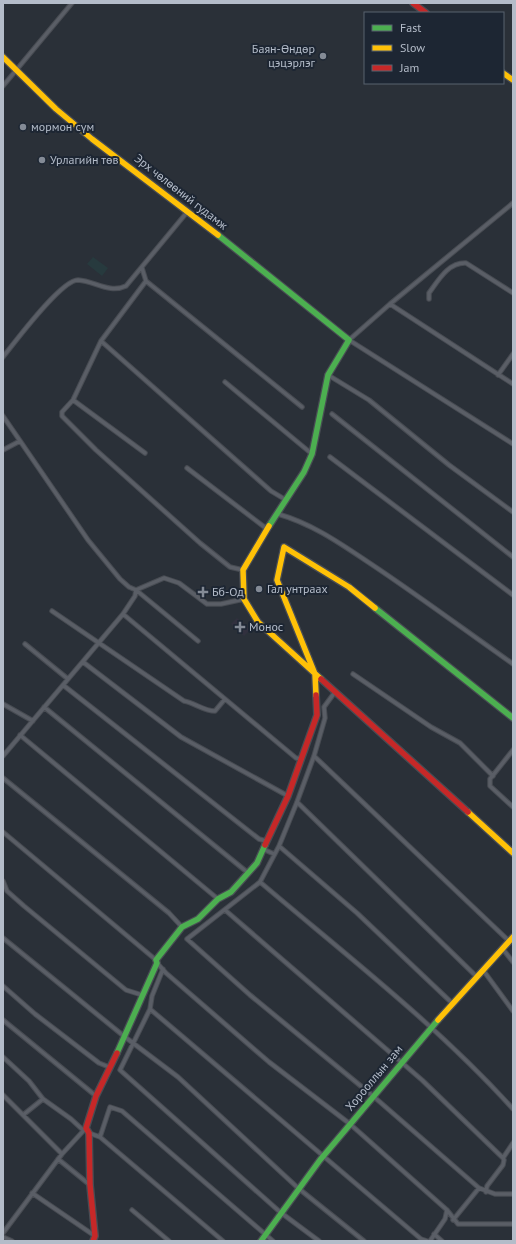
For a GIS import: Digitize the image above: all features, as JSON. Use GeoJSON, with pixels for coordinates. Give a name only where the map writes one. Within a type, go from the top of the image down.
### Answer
{"type":"FeatureCollection","features":[{"type":"Feature","properties":{"kind":"main road"},"geometry":{"type":"LineString","coordinates":[[413,3],[425,12]]}},
{"type":"Feature","properties":{"kind":"main road","name":"Эрх чөлөөний гудамж"},"geometry":{"type":"LineString","coordinates":[[3,58],[56,109],[92,139],[188,212],[349,340]]}},
{"type":"Feature","properties":{"kind":"main road"},"geometry":{"type":"LineString","coordinates":[[504,74],[513,80]]}},
{"type":"Feature","properties":{"kind":"main road"},"geometry":{"type":"LineString","coordinates":[[349,340],[328,375],[312,454],[304,472],[242,570],[244,599],[258,622],[513,853]]}},
{"type":"Feature","properties":{"kind":"main road"},"geometry":{"type":"LineString","coordinates":[[94,1238],[86,1131],[96,1096],[125,1037],[157,961],[170,939],[182,927],[198,919],[218,899],[231,892],[256,863],[288,796],[317,715],[315,674],[277,580],[284,547],[349,587],[513,718]]}},
{"type":"Feature","properties":{"kind":"main road","name":"Хорооллын зам"},"geometry":{"type":"LineString","coordinates":[[261,1241],[280,1212],[322,1155],[452,1003],[511,939]]}},
{"type":"Feature","properties":{"kind":"street"},"geometry":{"type":"LineString","coordinates":[[3,86],[72,3]]}},
{"type":"Feature","properties":{"kind":"street"},"geometry":{"type":"LineString","coordinates":[[513,203],[390,304],[349,340],[513,444]]}},
{"type":"Feature","properties":{"kind":"street"},"geometry":{"type":"LineString","coordinates":[[3,357],[52,298],[68,283],[77,280],[119,289],[130,282],[188,212]]}},
{"type":"Feature","properties":{"kind":"street"},"geometry":{"type":"LineString","coordinates":[[430,299],[429,293],[448,269],[461,262],[466,263],[513,293]]}},
{"type":"Feature","properties":{"kind":"street"},"geometry":{"type":"LineString","coordinates":[[142,268],[146,281],[302,407]]}},
{"type":"Feature","properties":{"kind":"street"},"geometry":{"type":"LineString","coordinates":[[146,281],[101,341],[73,400],[62,412],[62,416],[96,450],[200,543],[230,567],[242,570]]}},
{"type":"Feature","properties":{"kind":"street"},"geometry":{"type":"LineString","coordinates":[[390,304],[513,384]]}},
{"type":"Feature","properties":{"kind":"street"},"geometry":{"type":"LineString","coordinates":[[101,341],[270,491],[287,501]]}},
{"type":"Feature","properties":{"kind":"street"},"geometry":{"type":"LineString","coordinates":[[498,375],[513,354]]}},
{"type":"Feature","properties":{"kind":"street"},"geometry":{"type":"LineString","coordinates":[[328,375],[369,400],[449,465],[513,512]]}},
{"type":"Feature","properties":{"kind":"street"},"geometry":{"type":"LineString","coordinates":[[225,382],[312,454]]}},
{"type":"Feature","properties":{"kind":"street"},"geometry":{"type":"LineString","coordinates":[[73,400],[145,452]]}},
{"type":"Feature","properties":{"kind":"street"},"geometry":{"type":"LineString","coordinates":[[332,414],[513,557]]}},
{"type":"Feature","properties":{"kind":"street"},"geometry":{"type":"LineString","coordinates":[[3,416],[88,540],[120,579],[129,587],[136,590],[198,641]]}},
{"type":"Feature","properties":{"kind":"street"},"geometry":{"type":"LineString","coordinates":[[3,450],[20,441]]}},
{"type":"Feature","properties":{"kind":"street"},"geometry":{"type":"LineString","coordinates":[[330,457],[513,596]]}},
{"type":"Feature","properties":{"kind":"street"},"geometry":{"type":"LineString","coordinates":[[187,468],[267,529]]}},
{"type":"Feature","properties":{"kind":"street"},"geometry":{"type":"LineString","coordinates":[[278,514],[309,525],[344,546],[405,587],[513,664]]}},
{"type":"Feature","properties":{"kind":"street"},"geometry":{"type":"LineString","coordinates":[[136,590],[164,578],[179,583],[207,604],[221,604],[244,599]]}},
{"type":"Feature","properties":{"kind":"street"},"geometry":{"type":"LineString","coordinates":[[3,756],[123,614],[135,596],[136,590]]}},
{"type":"Feature","properties":{"kind":"street"},"geometry":{"type":"LineString","coordinates":[[52,611],[184,701],[193,702],[209,711],[215,711],[225,699]]}},
{"type":"Feature","properties":{"kind":"street"},"geometry":{"type":"LineString","coordinates":[[123,614],[296,758],[302,759]]}},
{"type":"Feature","properties":{"kind":"street"},"geometry":{"type":"LineString","coordinates":[[25,644],[68,679]]}},
{"type":"Feature","properties":{"kind":"street"},"geometry":{"type":"LineString","coordinates":[[83,662],[181,738],[288,796]]}},
{"type":"Feature","properties":{"kind":"street"},"geometry":{"type":"LineString","coordinates":[[353,674],[431,727],[460,743],[493,776]]}},
{"type":"Feature","properties":{"kind":"street"},"geometry":{"type":"LineString","coordinates":[[63,685],[259,838],[266,841]]}},
{"type":"Feature","properties":{"kind":"street"},"geometry":{"type":"LineString","coordinates":[[335,692],[324,707],[325,718],[314,756],[297,802],[279,846],[260,882],[187,939],[250,995],[373,1096],[479,1188],[486,1192],[513,1194]]}},
{"type":"Feature","properties":{"kind":"street"},"geometry":{"type":"LineString","coordinates":[[3,704],[32,721]]}},
{"type":"Feature","properties":{"kind":"street"},"geometry":{"type":"LineString","coordinates":[[44,707],[247,872]]}},
{"type":"Feature","properties":{"kind":"street"},"geometry":{"type":"LineString","coordinates":[[20,735],[218,899]]}},
{"type":"Feature","properties":{"kind":"street"},"geometry":{"type":"LineString","coordinates":[[513,750],[490,779],[490,786],[513,807]]}},
{"type":"Feature","properties":{"kind":"street"},"geometry":{"type":"LineString","coordinates":[[314,756],[511,939]]}},
{"type":"Feature","properties":{"kind":"street"},"geometry":{"type":"LineString","coordinates":[[3,778],[169,914],[182,927]]}},
{"type":"Feature","properties":{"kind":"street"},"geometry":{"type":"LineString","coordinates":[[297,802],[477,977]]}},
{"type":"Feature","properties":{"kind":"street"},"geometry":{"type":"LineString","coordinates":[[3,832],[157,961],[163,969],[269,1062],[350,1124],[447,1210],[453,1220],[458,1224],[513,1224]]}},
{"type":"Feature","properties":{"kind":"street"},"geometry":{"type":"LineString","coordinates":[[279,846],[357,913],[452,1003]]}},
{"type":"Feature","properties":{"kind":"street"},"geometry":{"type":"LineString","coordinates":[[263,849],[274,854]]}},
{"type":"Feature","properties":{"kind":"street"},"geometry":{"type":"LineString","coordinates":[[3,881],[7,891],[126,990],[142,995]]}},
{"type":"Feature","properties":{"kind":"street"},"geometry":{"type":"LineString","coordinates":[[260,882],[431,1027],[493,1087],[513,1109]]}},
{"type":"Feature","properties":{"kind":"street"},"geometry":{"type":"LineString","coordinates":[[225,910],[402,1062],[503,1158]]}},
{"type":"Feature","properties":{"kind":"street"},"geometry":{"type":"LineString","coordinates":[[3,938],[125,1037],[178,1077],[298,1188],[364,1241]]}},
{"type":"Feature","properties":{"kind":"street"},"geometry":{"type":"LineString","coordinates":[[502,948],[513,962]]}},
{"type":"Feature","properties":{"kind":"street"},"geometry":{"type":"LineString","coordinates":[[163,969],[152,996],[150,1008],[134,1044],[120,1070],[280,1212],[319,1241]]}},
{"type":"Feature","properties":{"kind":"street"},"geometry":{"type":"LineString","coordinates":[[483,970],[513,1011]]}},
{"type":"Feature","properties":{"kind":"street"},"geometry":{"type":"LineString","coordinates":[[3,986],[35,1014],[87,1054],[99,1063],[109,1067]]}},
{"type":"Feature","properties":{"kind":"street"},"geometry":{"type":"LineString","coordinates":[[150,1008],[421,1239],[426,1241]]}},
{"type":"Feature","properties":{"kind":"street"},"geometry":{"type":"LineString","coordinates":[[3,1020],[96,1096]]}},
{"type":"Feature","properties":{"kind":"street"},"geometry":{"type":"LineString","coordinates":[[3,1057],[28,1081],[43,1099],[86,1131],[100,1137],[223,1241]]}},
{"type":"Feature","properties":{"kind":"street"},"geometry":{"type":"LineString","coordinates":[[3,1095],[62,1154]]}},
{"type":"Feature","properties":{"kind":"street"},"geometry":{"type":"LineString","coordinates":[[23,1115],[43,1099]]}},
{"type":"Feature","properties":{"kind":"street"},"geometry":{"type":"LineString","coordinates":[[100,1137],[110,1107],[122,1111],[274,1241]]}},
{"type":"Feature","properties":{"kind":"street"},"geometry":{"type":"LineString","coordinates":[[3,1233],[62,1154],[86,1131]]}},
{"type":"Feature","properties":{"kind":"street"},"geometry":{"type":"LineString","coordinates":[[486,1192],[487,1186],[503,1165],[503,1158],[513,1143]]}},
{"type":"Feature","properties":{"kind":"street"},"geometry":{"type":"LineString","coordinates":[[58,1159],[90,1185]]}},
{"type":"Feature","properties":{"kind":"street"},"geometry":{"type":"LineString","coordinates":[[453,1220],[479,1188]]}},
{"type":"Feature","properties":{"kind":"street"},"geometry":{"type":"LineString","coordinates":[[32,1193],[94,1238]]}},
{"type":"Feature","properties":{"kind":"street"},"geometry":{"type":"LineString","coordinates":[[132,1210],[169,1241]]}},
{"type":"Feature","properties":{"kind":"street"},"geometry":{"type":"LineString","coordinates":[[430,1241],[445,1220],[447,1210]]}},
{"type":"Feature","properties":{"kind":"street"},"geometry":{"type":"LineString","coordinates":[[434,1234],[442,1241]]}},
{"type":"Feature","properties":{"kind":"street"},"geometry":{"type":"LineString","coordinates":[[3,1237],[12,1241]]}},
{"type":"Feature","properties":{"kind":"shaded area","name":"Монос"},"geometry":{"type":"Polygon","coordinates":[[[237,618],[250,630],[244,636],[231,624],[237,618]]]}},
{"type":"Feature","properties":{"kind":"green space"},"geometry":{"type":"Polygon","coordinates":[[[93,257],[108,268],[102,276],[87,264],[93,257]]]}},
{"type":"Feature","properties":{"kind":"traffic: fast"},"geometry":{"type":"LineString","coordinates":[[218,235],[349,340],[328,375],[312,454],[304,472],[269,526]]}},
{"type":"Feature","properties":{"kind":"traffic: fast"},"geometry":{"type":"LineString","coordinates":[[375,608],[513,718]]}},
{"type":"Feature","properties":{"kind":"traffic: fast"},"geometry":{"type":"LineString","coordinates":[[117,1053],[157,963],[156,960],[182,927],[198,919],[218,899],[231,892],[257,863],[265,845]]}},
{"type":"Feature","properties":{"kind":"traffic: fast"},"geometry":{"type":"LineString","coordinates":[[261,1241],[320,1160],[438,1020]]}},
{"type":"Feature","properties":{"kind":"traffic: slow"},"geometry":{"type":"LineString","coordinates":[[3,57],[56,109],[92,139],[218,235]]}},
{"type":"Feature","properties":{"kind":"traffic: slow"},"geometry":{"type":"LineString","coordinates":[[504,74],[513,80]]}},
{"type":"Feature","properties":{"kind":"traffic: slow"},"geometry":{"type":"LineString","coordinates":[[269,526],[243,570],[244,599],[258,622],[321,679]]}},
{"type":"Feature","properties":{"kind":"traffic: slow"},"geometry":{"type":"LineString","coordinates":[[316,695],[315,674],[277,580],[284,547],[349,587],[375,608]]}},
{"type":"Feature","properties":{"kind":"traffic: slow"},"geometry":{"type":"LineString","coordinates":[[468,812],[513,853]]}},
{"type":"Feature","properties":{"kind":"traffic: slow"},"geometry":{"type":"LineString","coordinates":[[438,1020],[513,937]]}},
{"type":"Feature","properties":{"kind":"traffic: jam"},"geometry":{"type":"LineString","coordinates":[[413,3],[425,12]]}},
{"type":"Feature","properties":{"kind":"traffic: jam"},"geometry":{"type":"LineString","coordinates":[[321,679],[468,812]]}},
{"type":"Feature","properties":{"kind":"traffic: jam"},"geometry":{"type":"LineString","coordinates":[[265,845],[288,796],[317,715],[316,695]]}},
{"type":"Feature","properties":{"kind":"traffic: jam"},"geometry":{"type":"LineString","coordinates":[[93,1241],[95,1236],[90,1185],[89,1133],[86,1128],[96,1096],[117,1053]]}},
{"type":"Feature","properties":{"kind":"place","name":"Баян-Өндөр цэцэрлэг"},"geometry":{"type":"Point","coordinates":[323,56]}},
{"type":"Feature","properties":{"kind":"place","name":"мормон сүм"},"geometry":{"type":"Point","coordinates":[23,127]}},
{"type":"Feature","properties":{"kind":"place","name":"Урлагийн төв"},"geometry":{"type":"Point","coordinates":[42,160]}},
{"type":"Feature","properties":{"kind":"place","name":"Гал унтраах"},"geometry":{"type":"Point","coordinates":[259,589]}},
{"type":"Feature","properties":{"kind":"place","name":"Бб-Од"},"geometry":{"type":"Point","coordinates":[203,592]}},
{"type":"Feature","properties":{"kind":"place","name":"Монос"},"geometry":{"type":"Point","coordinates":[240,627]}}]}
